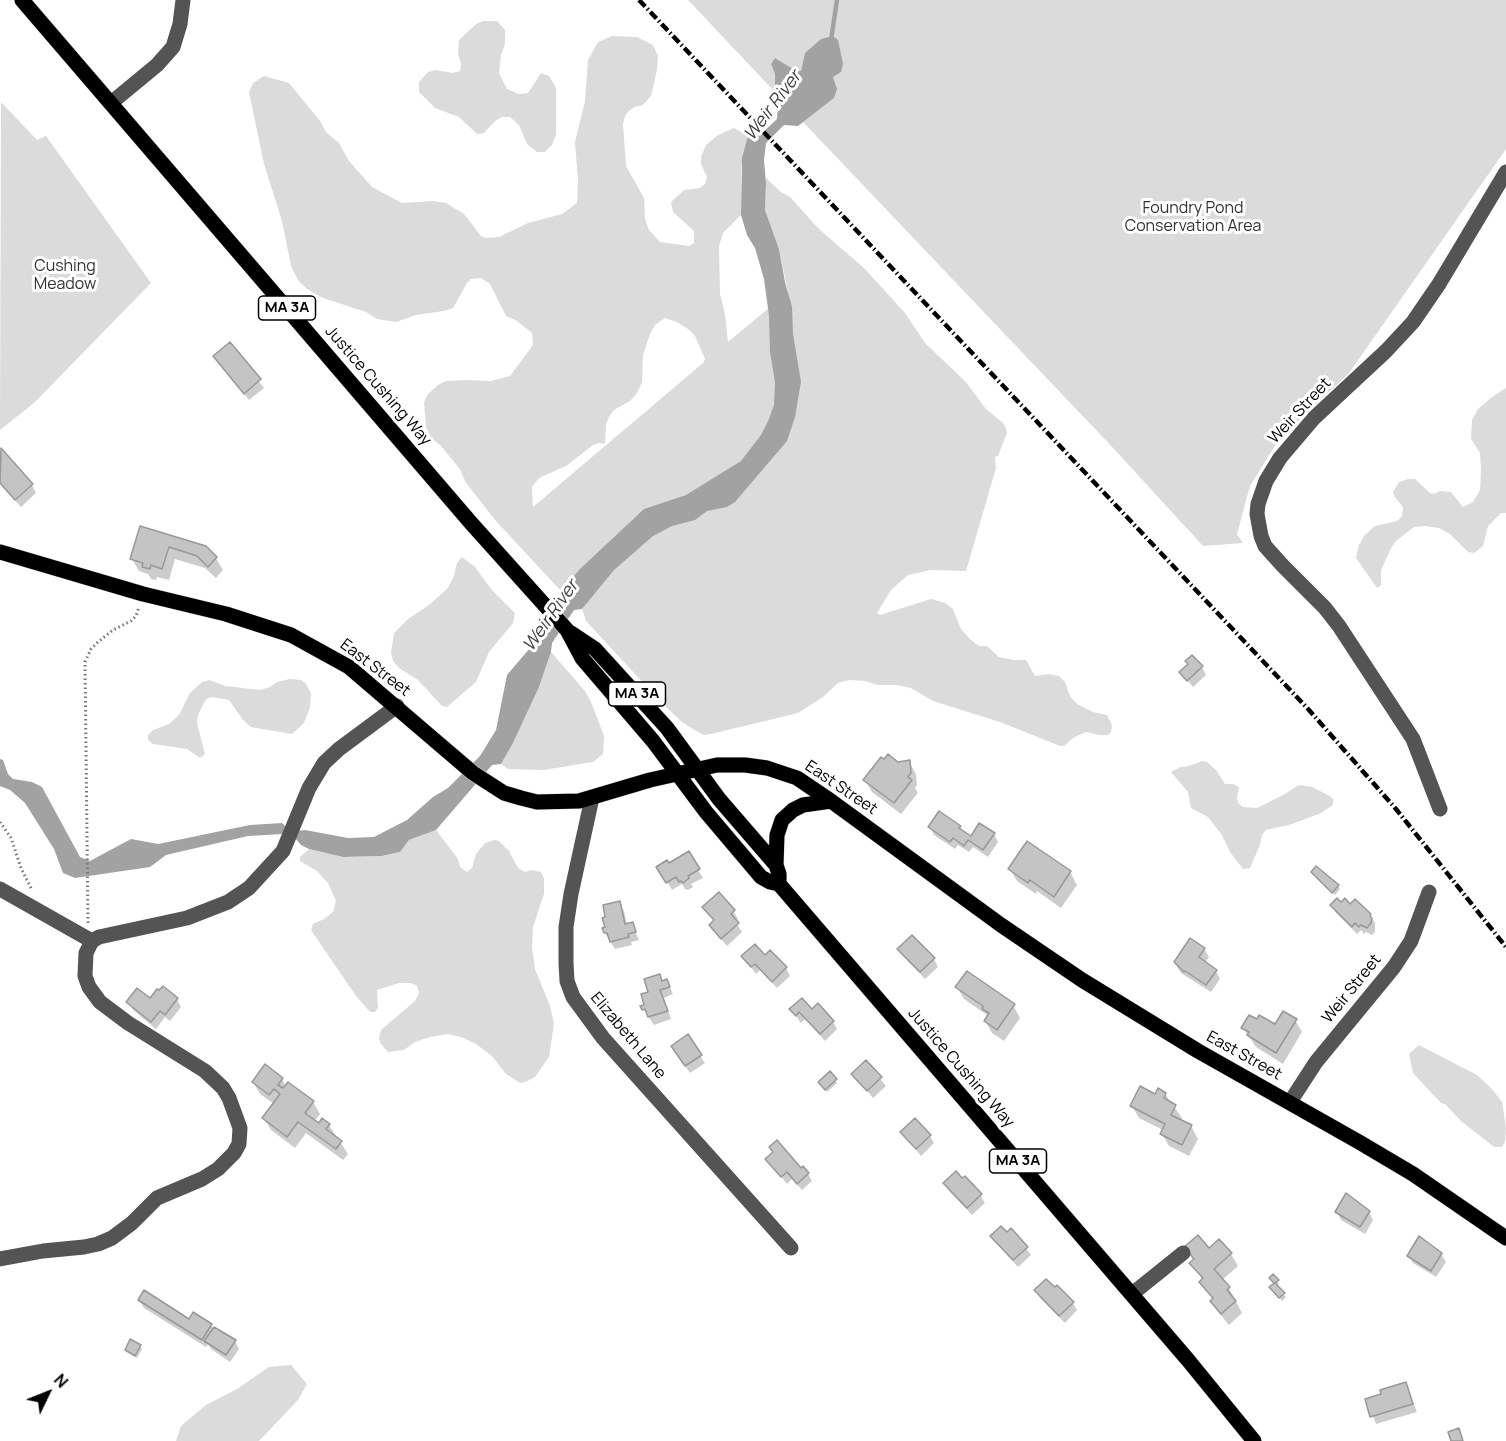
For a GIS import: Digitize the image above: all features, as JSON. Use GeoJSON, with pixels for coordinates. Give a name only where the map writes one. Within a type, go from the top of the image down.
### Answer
{"type":"FeatureCollection","features":[{"type":"Feature","properties":{"kind":"main road","name":"Justice Cushing Way"},"geometry":{"type":"LineString","coordinates":[[22,0],[471,523],[567,630],[582,658],[653,741],[706,812],[761,877],[779,884],[1132,1294],[1254,1441]]}},
{"type":"Feature","properties":{"kind":"main road","name":"East Street"},"geometry":{"type":"LineString","coordinates":[[0,552],[143,594],[226,614],[291,635],[349,667],[473,773],[504,792],[537,802],[579,801],[677,773],[726,765],[767,768],[797,778],[1001,926],[1082,981],[1198,1051],[1413,1174],[1506,1238]]}},
{"type":"Feature","properties":{"kind":"main road","name":"Justice Cushing Way"},"geometry":{"type":"LineString","coordinates":[[567,630],[595,649],[667,728],[719,799],[776,865]]}},
{"type":"Feature","properties":{"kind":"main road"},"geometry":{"type":"LineString","coordinates":[[779,884],[776,865],[777,835],[782,820],[803,805],[831,801]]}},
{"type":"Feature","properties":{"kind":"street"},"geometry":{"type":"LineString","coordinates":[[111,103],[157,65],[172,47],[180,24],[183,0]]}},
{"type":"Feature","properties":{"kind":"street","name":"Weir Street"},"geometry":{"type":"LineString","coordinates":[[1440,809],[1413,740],[1339,626],[1265,546],[1257,514],[1258,504],[1266,481],[1280,458],[1308,425],[1413,322],[1504,182]]}},
{"type":"Feature","properties":{"kind":"street"},"geometry":{"type":"LineString","coordinates":[[0,1259],[91,1245],[112,1238],[132,1223],[157,1198],[213,1173],[230,1158],[239,1144],[240,1128],[229,1098],[219,1083],[205,1071],[112,1012],[94,995],[87,982],[84,969],[86,953],[92,941],[110,934],[187,918],[228,902],[249,888],[284,848],[313,780],[329,758],[397,706]]}},
{"type":"Feature","properties":{"kind":"street","name":"Elizabeth Lane"},"geometry":{"type":"LineString","coordinates":[[592,798],[566,927],[567,981],[573,997],[603,1038],[791,1248]]}},
{"type":"Feature","properties":{"kind":"street"},"geometry":{"type":"LineString","coordinates":[[0,889],[92,941]]}},
{"type":"Feature","properties":{"kind":"street","name":"Weir Street"},"geometry":{"type":"LineString","coordinates":[[1290,1102],[1316,1062],[1394,967],[1411,941],[1429,892]]}},
{"type":"Feature","properties":{"kind":"street"},"geometry":{"type":"LineString","coordinates":[[1132,1294],[1183,1253]]}},
{"type":"Feature","properties":{"kind":"path"},"geometry":{"type":"LineString","coordinates":[[92,941],[88,927],[85,662],[91,649],[106,634],[136,616],[143,594]]}},
{"type":"Feature","properties":{"kind":"path"},"geometry":{"type":"LineString","coordinates":[[0,822],[11,838],[21,868],[46,915]]}},
{"type":"Feature","properties":{"kind":"green space","name":"Foundry Pond Conservation Area"},"geometry":{"type":"Polygon","coordinates":[[[688,0],[1506,0],[1506,149],[1349,373],[1279,439],[1250,486],[1237,534],[1243,543],[1203,546],[1115,450],[803,122],[834,98],[805,53],[801,71],[775,58],[771,64],[775,74],[775,92],[688,0]]]}},
{"type":"Feature","properties":{"kind":"green space"},"geometry":{"type":"Polygon","coordinates":[[[483,21],[497,21],[505,30],[505,44],[499,73],[507,89],[519,94],[528,93],[541,73],[549,76],[556,88],[556,134],[552,145],[545,152],[537,152],[527,144],[519,125],[510,117],[502,117],[484,133],[477,134],[459,117],[435,108],[419,92],[419,82],[428,72],[460,71],[459,40],[476,24],[483,21]]]}},
{"type":"Feature","properties":{"kind":"green space"},"geometry":{"type":"Polygon","coordinates":[[[612,36],[637,37],[653,45],[658,56],[651,96],[643,105],[634,107],[628,112],[623,124],[626,166],[644,198],[645,219],[649,230],[660,242],[689,246],[694,243],[694,231],[673,212],[671,202],[684,190],[700,188],[705,184],[707,177],[701,164],[701,157],[706,145],[718,135],[734,128],[748,136],[741,168],[741,215],[723,233],[719,246],[720,294],[728,342],[788,292],[779,249],[765,210],[766,178],[790,197],[819,229],[865,269],[905,313],[925,343],[965,381],[986,409],[1005,426],[1007,433],[998,456],[995,457],[996,468],[966,571],[931,570],[908,575],[891,590],[877,613],[880,615],[931,599],[945,603],[953,609],[961,629],[979,646],[987,646],[999,657],[1026,660],[1035,676],[1048,674],[1059,676],[1065,682],[1070,696],[1077,704],[1093,712],[1107,715],[1112,725],[1108,735],[1086,732],[1073,738],[1064,746],[1060,746],[1000,722],[933,701],[911,688],[849,680],[838,683],[823,697],[798,713],[711,734],[704,735],[698,732],[682,722],[662,703],[586,621],[582,609],[584,606],[566,586],[561,591],[496,521],[466,483],[460,469],[431,438],[426,427],[424,402],[428,394],[446,381],[491,381],[510,376],[533,345],[532,333],[517,321],[506,316],[490,284],[481,278],[471,279],[453,308],[416,315],[396,322],[377,319],[366,312],[323,298],[307,289],[298,280],[291,266],[282,221],[264,164],[249,92],[253,83],[264,76],[289,83],[372,187],[402,203],[434,201],[446,203],[464,214],[481,236],[499,237],[528,223],[562,214],[577,203],[575,142],[585,101],[588,60],[598,42],[612,36]],[[665,318],[655,325],[643,355],[642,382],[630,401],[614,410],[609,417],[606,424],[605,444],[593,445],[566,466],[539,478],[532,487],[533,507],[703,363],[705,359],[695,336],[677,322],[665,318]]]}},
{"type":"Feature","properties":{"kind":"green space","name":"Cushing Meadow"},"geometry":{"type":"Polygon","coordinates":[[[1,102],[37,140],[46,136],[151,283],[34,403],[0,430],[1,102]]]}},
{"type":"Feature","properties":{"kind":"green space"},"geometry":{"type":"Polygon","coordinates":[[[1506,388],[1506,513],[1501,513],[1488,526],[1483,546],[1474,553],[1468,552],[1450,534],[1439,528],[1414,527],[1391,548],[1381,570],[1381,585],[1377,588],[1356,558],[1364,536],[1375,526],[1397,521],[1402,516],[1403,507],[1393,492],[1399,482],[1408,479],[1415,479],[1430,493],[1451,492],[1463,507],[1473,502],[1480,490],[1481,469],[1480,453],[1471,439],[1472,420],[1478,409],[1506,388]]]}},
{"type":"Feature","properties":{"kind":"green space"},"geometry":{"type":"Polygon","coordinates":[[[462,557],[475,567],[491,589],[515,613],[513,623],[489,652],[476,682],[447,707],[442,706],[418,680],[399,668],[393,661],[391,652],[394,633],[408,619],[447,589],[454,576],[457,563],[462,557]]]}},
{"type":"Feature","properties":{"kind":"green space"},"geometry":{"type":"Polygon","coordinates":[[[551,652],[585,691],[591,702],[604,736],[603,754],[593,762],[544,770],[508,769],[501,764],[539,687],[551,652]]]}},
{"type":"Feature","properties":{"kind":"green space"},"geometry":{"type":"Polygon","coordinates":[[[290,679],[301,680],[311,693],[310,707],[304,723],[292,734],[251,727],[229,700],[212,697],[206,699],[198,715],[197,723],[205,754],[200,758],[187,749],[153,744],[148,740],[148,735],[153,730],[169,724],[179,715],[190,693],[202,682],[209,680],[226,686],[260,690],[290,679]]]}},
{"type":"Feature","properties":{"kind":"green space"},"geometry":{"type":"Polygon","coordinates":[[[1203,761],[1216,770],[1225,784],[1239,787],[1238,803],[1243,807],[1257,808],[1299,785],[1312,787],[1330,796],[1333,799],[1333,805],[1321,813],[1289,825],[1266,830],[1250,868],[1243,869],[1208,817],[1191,808],[1188,792],[1171,772],[1180,767],[1203,761]]]}},
{"type":"Feature","properties":{"kind":"green space"},"geometry":{"type":"Polygon","coordinates":[[[436,830],[458,859],[460,867],[467,872],[472,868],[476,854],[485,843],[495,840],[509,851],[518,868],[525,872],[531,870],[541,872],[544,878],[544,894],[533,927],[532,947],[535,969],[550,1006],[554,1024],[549,1057],[535,1077],[526,1082],[520,1083],[506,1074],[492,1056],[476,1044],[448,1034],[415,1042],[404,1050],[388,1052],[379,1039],[381,1030],[415,1001],[419,993],[417,986],[411,983],[399,983],[377,990],[378,1008],[375,1012],[370,1012],[356,996],[311,930],[313,924],[333,912],[336,901],[328,883],[317,871],[300,861],[300,857],[309,849],[343,857],[383,856],[400,852],[409,840],[436,830]]]}},
{"type":"Feature","properties":{"kind":"green space"},"geometry":{"type":"Polygon","coordinates":[[[1419,1045],[1477,1075],[1492,1089],[1502,1102],[1506,1128],[1502,1147],[1494,1147],[1461,1121],[1413,1073],[1409,1054],[1419,1045]]]}},
{"type":"Feature","properties":{"kind":"green space"},"geometry":{"type":"Polygon","coordinates":[[[291,1365],[307,1384],[298,1400],[259,1441],[176,1441],[181,1426],[206,1405],[237,1389],[269,1367],[291,1365]]]}},
{"type":"Feature","properties":{"kind":"shaded area"},"geometry":{"type":"Polygon","coordinates":[[[833,36],[838,40],[843,64],[841,72],[833,77],[837,89],[834,98],[798,126],[784,125],[766,143],[764,160],[765,210],[779,249],[792,307],[793,334],[801,382],[795,417],[787,441],[735,502],[727,507],[707,511],[695,520],[672,526],[653,536],[614,570],[582,609],[574,610],[552,643],[539,687],[501,764],[492,765],[436,830],[409,840],[400,852],[382,856],[343,857],[309,849],[295,838],[283,834],[248,836],[166,855],[150,867],[75,878],[63,873],[54,849],[25,803],[10,790],[0,786],[0,759],[3,760],[8,774],[13,779],[32,782],[42,787],[80,857],[90,861],[131,839],[158,844],[250,825],[282,823],[287,828],[297,831],[305,830],[348,838],[374,837],[407,820],[433,797],[448,788],[480,756],[496,730],[507,675],[541,635],[545,635],[565,600],[561,591],[580,569],[644,509],[686,495],[741,461],[761,435],[769,419],[774,405],[775,382],[770,352],[769,316],[764,279],[755,248],[747,235],[741,215],[742,158],[748,136],[760,135],[777,119],[775,74],[771,64],[775,58],[801,71],[805,53],[821,39],[833,36]]]}},
{"type":"Feature","properties":{"kind":"building"},"geometry":{"type":"Polygon","coordinates":[[[230,342],[261,379],[244,394],[213,356],[230,342]]]}},
{"type":"Feature","properties":{"kind":"building"},"geometry":{"type":"Polygon","coordinates":[[[1,448],[33,484],[15,500],[0,483],[1,448]]]}},
{"type":"Feature","properties":{"kind":"building"},"geometry":{"type":"Polygon","coordinates":[[[140,526],[206,546],[217,557],[208,567],[197,556],[169,547],[162,569],[151,565],[150,569],[142,567],[143,563],[130,559],[140,526]]]}},
{"type":"Feature","properties":{"kind":"building"},"geometry":{"type":"Polygon","coordinates":[[[1192,655],[1203,666],[1187,681],[1179,672],[1188,664],[1185,661],[1192,655]]]}},
{"type":"Feature","properties":{"kind":"building"},"geometry":{"type":"Polygon","coordinates":[[[888,754],[898,762],[910,760],[911,773],[908,777],[912,780],[894,803],[863,780],[881,757],[884,759],[888,754]]]}},
{"type":"Feature","properties":{"kind":"building"},"geometry":{"type":"Polygon","coordinates":[[[939,811],[971,836],[979,823],[995,833],[983,850],[968,840],[964,846],[953,838],[950,842],[928,827],[939,811]]]}},
{"type":"Feature","properties":{"kind":"building"},"geometry":{"type":"Polygon","coordinates":[[[1027,841],[1071,871],[1054,897],[1030,880],[1028,883],[1008,869],[1027,841]]]}},
{"type":"Feature","properties":{"kind":"building"},"geometry":{"type":"Polygon","coordinates":[[[689,851],[700,869],[688,876],[689,878],[683,883],[679,882],[676,877],[666,883],[656,867],[667,860],[669,863],[689,851]]]}},
{"type":"Feature","properties":{"kind":"building"},"geometry":{"type":"Polygon","coordinates":[[[1316,866],[1339,885],[1332,893],[1311,872],[1316,866]]]}},
{"type":"Feature","properties":{"kind":"building"},"geometry":{"type":"Polygon","coordinates":[[[719,892],[735,910],[731,914],[739,923],[721,939],[709,925],[714,920],[702,907],[719,892]]]}},
{"type":"Feature","properties":{"kind":"building"},"geometry":{"type":"Polygon","coordinates":[[[1337,898],[1341,902],[1345,898],[1350,904],[1355,899],[1371,914],[1371,923],[1367,928],[1361,925],[1359,927],[1355,923],[1352,927],[1330,905],[1337,898]]]}},
{"type":"Feature","properties":{"kind":"building"},"geometry":{"type":"Polygon","coordinates":[[[620,901],[625,924],[633,922],[636,932],[628,934],[629,937],[610,942],[607,933],[604,933],[602,928],[605,927],[602,918],[605,917],[603,905],[620,901]]]}},
{"type":"Feature","properties":{"kind":"building"},"geometry":{"type":"Polygon","coordinates":[[[912,935],[935,958],[920,972],[897,949],[912,935]]]}},
{"type":"Feature","properties":{"kind":"building"},"geometry":{"type":"Polygon","coordinates":[[[1190,938],[1205,948],[1199,957],[1217,970],[1206,985],[1184,972],[1174,962],[1190,938]]]}},
{"type":"Feature","properties":{"kind":"building"},"geometry":{"type":"Polygon","coordinates":[[[755,944],[765,955],[770,950],[787,967],[772,982],[755,964],[751,967],[741,956],[755,944]]]}},
{"type":"Feature","properties":{"kind":"building"},"geometry":{"type":"Polygon","coordinates":[[[967,971],[1015,1004],[997,1030],[984,1021],[989,1013],[982,1009],[983,1006],[955,987],[967,971]]]}},
{"type":"Feature","properties":{"kind":"building"},"geometry":{"type":"Polygon","coordinates":[[[660,974],[662,981],[667,979],[670,987],[660,990],[668,1011],[648,1017],[645,1009],[642,1010],[640,1006],[644,1005],[641,994],[648,992],[644,979],[660,974]]]}},
{"type":"Feature","properties":{"kind":"building"},"geometry":{"type":"Polygon","coordinates":[[[163,986],[178,998],[165,1015],[160,1011],[151,1022],[126,1002],[137,988],[150,998],[157,989],[163,986]]]}},
{"type":"Feature","properties":{"kind":"building"},"geometry":{"type":"Polygon","coordinates":[[[802,998],[812,1009],[818,1003],[834,1021],[820,1034],[799,1012],[796,1016],[789,1009],[802,998]]]}},
{"type":"Feature","properties":{"kind":"building"},"geometry":{"type":"Polygon","coordinates":[[[1283,1011],[1297,1019],[1276,1053],[1247,1035],[1249,1032],[1241,1028],[1249,1015],[1257,1019],[1259,1015],[1275,1024],[1283,1011]]]}},
{"type":"Feature","properties":{"kind":"building"},"geometry":{"type":"Polygon","coordinates":[[[688,1034],[702,1055],[685,1066],[671,1046],[688,1034]]]}},
{"type":"Feature","properties":{"kind":"building"},"geometry":{"type":"Polygon","coordinates":[[[866,1060],[882,1077],[867,1091],[851,1074],[866,1060]]]}},
{"type":"Feature","properties":{"kind":"building"},"geometry":{"type":"Polygon","coordinates":[[[265,1064],[283,1078],[278,1085],[283,1088],[288,1082],[314,1101],[305,1113],[319,1123],[322,1118],[330,1124],[326,1129],[342,1141],[336,1149],[298,1122],[287,1137],[262,1118],[280,1094],[274,1089],[269,1095],[252,1082],[265,1064]]]}},
{"type":"Feature","properties":{"kind":"building"},"geometry":{"type":"Polygon","coordinates":[[[830,1071],[837,1079],[825,1090],[818,1082],[830,1071]]]}},
{"type":"Feature","properties":{"kind":"building"},"geometry":{"type":"Polygon","coordinates":[[[1140,1086],[1155,1094],[1158,1088],[1166,1093],[1164,1098],[1176,1105],[1171,1115],[1192,1125],[1182,1145],[1160,1134],[1165,1124],[1130,1106],[1140,1086]]]}},
{"type":"Feature","properties":{"kind":"building"},"geometry":{"type":"Polygon","coordinates":[[[915,1118],[931,1135],[916,1149],[900,1132],[915,1118]]]}},
{"type":"Feature","properties":{"kind":"building"},"geometry":{"type":"Polygon","coordinates":[[[777,1140],[801,1168],[803,1166],[809,1173],[797,1184],[787,1172],[781,1177],[765,1159],[773,1152],[769,1147],[777,1140]]]}},
{"type":"Feature","properties":{"kind":"building"},"geometry":{"type":"Polygon","coordinates":[[[956,1171],[962,1178],[965,1176],[982,1194],[967,1208],[943,1183],[956,1171]]]}},
{"type":"Feature","properties":{"kind":"building"},"geometry":{"type":"Polygon","coordinates":[[[1346,1193],[1370,1211],[1360,1227],[1335,1212],[1346,1193]]]}},
{"type":"Feature","properties":{"kind":"building"},"geometry":{"type":"Polygon","coordinates":[[[1001,1226],[1007,1232],[1011,1228],[1028,1247],[1013,1260],[990,1236],[1001,1226]]]}},
{"type":"Feature","properties":{"kind":"building"},"geometry":{"type":"Polygon","coordinates":[[[1198,1235],[1209,1248],[1219,1239],[1232,1253],[1214,1269],[1230,1287],[1227,1290],[1236,1301],[1221,1314],[1210,1301],[1213,1298],[1199,1282],[1203,1278],[1189,1263],[1194,1259],[1184,1247],[1198,1235]]]}},
{"type":"Feature","properties":{"kind":"building"},"geometry":{"type":"Polygon","coordinates":[[[1419,1236],[1442,1253],[1431,1271],[1407,1256],[1419,1236]]]}},
{"type":"Feature","properties":{"kind":"building"},"geometry":{"type":"Polygon","coordinates":[[[1273,1274],[1279,1280],[1275,1283],[1285,1293],[1279,1298],[1269,1287],[1274,1283],[1269,1278],[1273,1274]]]}},
{"type":"Feature","properties":{"kind":"building"},"geometry":{"type":"Polygon","coordinates":[[[1046,1279],[1055,1287],[1057,1285],[1074,1302],[1059,1316],[1034,1290],[1046,1279]]]}},
{"type":"Feature","properties":{"kind":"building"},"geometry":{"type":"Polygon","coordinates":[[[144,1290],[189,1319],[193,1312],[212,1324],[202,1340],[138,1300],[144,1290]]]}},
{"type":"Feature","properties":{"kind":"building"},"geometry":{"type":"Polygon","coordinates":[[[214,1327],[236,1340],[226,1355],[204,1341],[214,1327]]]}},
{"type":"Feature","properties":{"kind":"building"},"geometry":{"type":"Polygon","coordinates":[[[130,1339],[141,1345],[135,1356],[125,1350],[130,1339]]]}},
{"type":"Feature","properties":{"kind":"building"},"geometry":{"type":"Polygon","coordinates":[[[1406,1382],[1413,1404],[1370,1417],[1365,1399],[1381,1394],[1380,1390],[1406,1382]]]}},
{"type":"Feature","properties":{"kind":"building"},"geometry":{"type":"Polygon","coordinates":[[[1459,1428],[1463,1441],[1451,1441],[1448,1432],[1459,1428]]]}},
{"type":"Feature","properties":{"kind":"waterway","name":"Weir River"},"geometry":{"type":"LineString","coordinates":[[831,40],[837,0]]}},
{"type":"Feature","properties":{"kind":"railway"},"geometry":{"type":"LineString","coordinates":[[639,0],[1309,710],[1396,809],[1506,947]]}}]}
